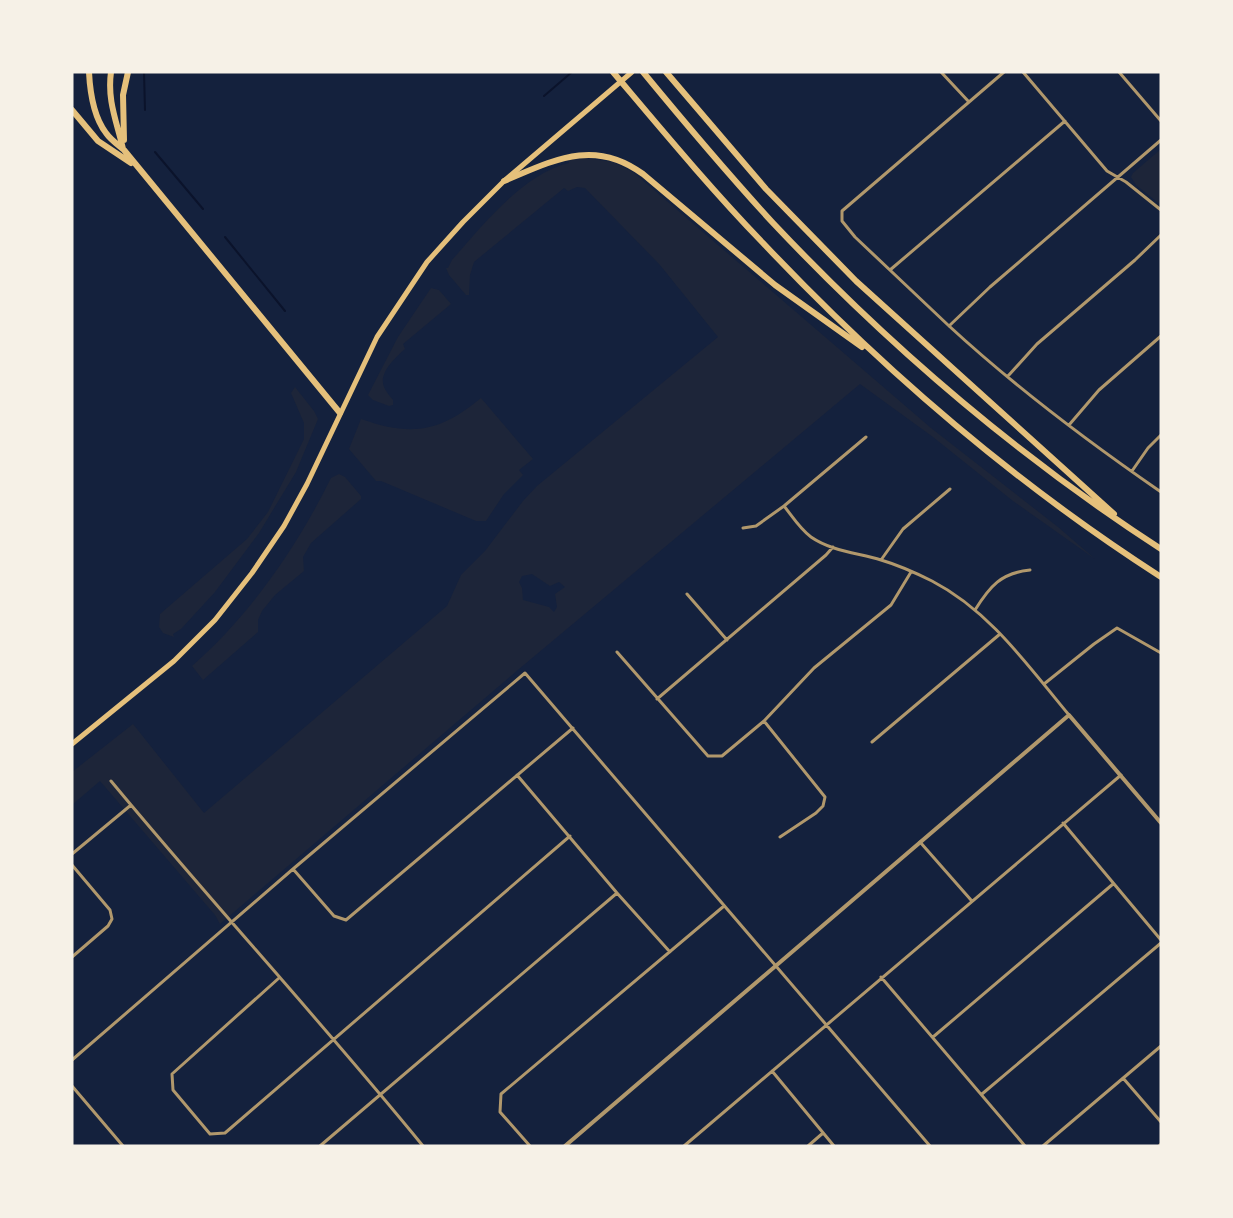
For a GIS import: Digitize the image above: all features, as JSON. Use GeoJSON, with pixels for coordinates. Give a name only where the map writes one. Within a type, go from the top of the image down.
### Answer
{"type":"FeatureCollection","features":[{"type":"Feature","properties":{"kind":"highway"},"geometry":{"type":"LineString","coordinates":[[89,72],[91,96],[106,133],[124,150],[340,413]]}},
{"type":"Feature","properties":{"kind":"highway"},"geometry":{"type":"LineString","coordinates":[[111,72],[109,85],[112,111],[124,150]]}},
{"type":"Feature","properties":{"kind":"highway"},"geometry":{"type":"LineString","coordinates":[[124,150],[123,95],[128,72]]}},
{"type":"Feature","properties":{"kind":"highway"},"geometry":{"type":"LineString","coordinates":[[613,72],[761,241],[881,360],[1004,465],[1099,535],[1161,577]]}},
{"type":"Feature","properties":{"kind":"highway"},"geometry":{"type":"LineString","coordinates":[[642,72],[774,223],[883,331],[1012,442],[1080,494],[1161,549]]}},
{"type":"Feature","properties":{"kind":"highway"},"geometry":{"type":"LineString","coordinates":[[667,74],[759,181],[833,259],[1132,530]]}},
{"type":"Feature","properties":{"kind":"highway"},"geometry":{"type":"LineString","coordinates":[[72,110],[98,141],[137,167]]}},
{"type":"Feature","properties":{"kind":"highway"},"geometry":{"type":"LineString","coordinates":[[504,181],[567,156],[599,154],[627,163],[775,285],[881,360]]}},
{"type":"Feature","properties":{"kind":"main road"},"geometry":{"type":"LineString","coordinates":[[72,744],[174,661],[215,620],[252,573],[284,526],[312,475],[377,337],[420,271],[463,222],[504,181],[632,72]]}},
{"type":"Feature","properties":{"kind":"street"},"geometry":{"type":"LineString","coordinates":[[941,72],[969,102]]}},
{"type":"Feature","properties":{"kind":"street"},"geometry":{"type":"LineString","coordinates":[[1004,72],[842,211],[842,221],[855,237],[949,326],[1007,376],[1131,472],[1161,492]]}},
{"type":"Feature","properties":{"kind":"street"},"geometry":{"type":"LineString","coordinates":[[1023,72],[1107,171],[1161,210]]}},
{"type":"Feature","properties":{"kind":"street"},"geometry":{"type":"LineString","coordinates":[[1121,73],[1161,121]]}},
{"type":"Feature","properties":{"kind":"street"},"geometry":{"type":"LineString","coordinates":[[890,270],[1065,121]]}},
{"type":"Feature","properties":{"kind":"street"},"geometry":{"type":"LineString","coordinates":[[949,326],[990,287],[1161,140]]}},
{"type":"Feature","properties":{"kind":"street"},"geometry":{"type":"LineString","coordinates":[[1007,376],[1037,344],[1161,235]]}},
{"type":"Feature","properties":{"kind":"street"},"geometry":{"type":"LineString","coordinates":[[1069,425],[1099,390],[1161,336]]}},
{"type":"Feature","properties":{"kind":"street"},"geometry":{"type":"LineString","coordinates":[[1131,472],[1148,448],[1161,435]]}},
{"type":"Feature","properties":{"kind":"street"},"geometry":{"type":"LineString","coordinates":[[743,528],[756,526],[784,506],[866,437]]}},
{"type":"Feature","properties":{"kind":"street"},"geometry":{"type":"LineString","coordinates":[[881,560],[903,529],[950,489]]}},
{"type":"Feature","properties":{"kind":"street"},"geometry":{"type":"LineString","coordinates":[[784,506],[812,537],[833,547],[881,560],[911,572],[941,587],[975,609],[1044,684],[1161,823]]}},
{"type":"Feature","properties":{"kind":"street"},"geometry":{"type":"LineString","coordinates":[[657,699],[833,547]]}},
{"type":"Feature","properties":{"kind":"street"},"geometry":{"type":"LineString","coordinates":[[975,609],[992,586],[1014,573],[1030,570]]}},
{"type":"Feature","properties":{"kind":"street"},"geometry":{"type":"LineString","coordinates":[[616,652],[708,756],[722,756],[764,721],[814,668],[891,605],[911,572]]}},
{"type":"Feature","properties":{"kind":"street"},"geometry":{"type":"LineString","coordinates":[[687,594],[727,640]]}},
{"type":"Feature","properties":{"kind":"street"},"geometry":{"type":"LineString","coordinates":[[1044,684],[1117,628],[1161,653]]}},
{"type":"Feature","properties":{"kind":"street"},"geometry":{"type":"LineString","coordinates":[[872,742],[1000,634]]}},
{"type":"Feature","properties":{"kind":"street"},"geometry":{"type":"LineString","coordinates":[[72,1060],[525,673],[930,1146]]}},
{"type":"Feature","properties":{"kind":"street"},"geometry":{"type":"LineString","coordinates":[[565,1146],[1070,714]]}},
{"type":"Feature","properties":{"kind":"street"},"geometry":{"type":"LineString","coordinates":[[764,721],[825,796],[823,806],[780,837]]}},
{"type":"Feature","properties":{"kind":"street"},"geometry":{"type":"LineString","coordinates":[[293,869],[334,916],[346,920],[573,728]]}},
{"type":"Feature","properties":{"kind":"street"},"geometry":{"type":"LineString","coordinates":[[517,775],[670,952]]}},
{"type":"Feature","properties":{"kind":"street"},"geometry":{"type":"LineString","coordinates":[[684,1146],[1121,775]]}},
{"type":"Feature","properties":{"kind":"street"},"geometry":{"type":"LineString","coordinates":[[111,781],[423,1146]]}},
{"type":"Feature","properties":{"kind":"street"},"geometry":{"type":"LineString","coordinates":[[72,854],[130,805]]}},
{"type":"Feature","properties":{"kind":"street"},"geometry":{"type":"LineString","coordinates":[[982,1094],[1161,942],[1063,823]]}},
{"type":"Feature","properties":{"kind":"street"},"geometry":{"type":"LineString","coordinates":[[279,978],[172,1074],[173,1090],[210,1134],[225,1133],[570,836]]}},
{"type":"Feature","properties":{"kind":"street"},"geometry":{"type":"LineString","coordinates":[[921,842],[971,900]]}},
{"type":"Feature","properties":{"kind":"street"},"geometry":{"type":"LineString","coordinates":[[72,865],[110,910],[112,918],[108,926],[72,957]]}},
{"type":"Feature","properties":{"kind":"street"},"geometry":{"type":"LineString","coordinates":[[933,1037],[1113,884]]}},
{"type":"Feature","properties":{"kind":"street"},"geometry":{"type":"LineString","coordinates":[[320,1146],[617,893]]}},
{"type":"Feature","properties":{"kind":"street"},"geometry":{"type":"LineString","coordinates":[[530,1146],[500,1112],[501,1094],[725,906]]}},
{"type":"Feature","properties":{"kind":"street"},"geometry":{"type":"LineString","coordinates":[[881,977],[1025,1146]]}},
{"type":"Feature","properties":{"kind":"street"},"geometry":{"type":"LineString","coordinates":[[1043,1146],[1161,1046]]}},
{"type":"Feature","properties":{"kind":"street"},"geometry":{"type":"LineString","coordinates":[[771,1071],[834,1146]]}},
{"type":"Feature","properties":{"kind":"street"},"geometry":{"type":"LineString","coordinates":[[1123,1078],[1161,1122]]}},
{"type":"Feature","properties":{"kind":"street"},"geometry":{"type":"LineString","coordinates":[[72,1086],[123,1146]]}},
{"type":"Feature","properties":{"kind":"street"},"geometry":{"type":"LineString","coordinates":[[808,1146],[823,1133]]}},
{"type":"Feature","properties":{"kind":"shaded area"},"geometry":{"type":"Polygon","coordinates":[[[1161,149],[1161,205],[1136,185],[1131,177],[1161,149]]]}},
{"type":"Feature","properties":{"kind":"shaded area"},"geometry":{"type":"Polygon","coordinates":[[[586,158],[613,162],[633,172],[931,428],[1058,527],[1095,559],[1013,501],[933,437],[860,384],[519,669],[220,924],[215,915],[100,781],[72,805],[72,772],[133,724],[204,813],[447,606],[461,575],[485,551],[537,486],[718,337],[660,265],[585,188],[577,187],[568,191],[564,188],[474,262],[470,275],[469,295],[466,295],[449,275],[446,268],[452,260],[505,202],[536,178],[569,163],[569,159],[586,158]],[[532,574],[522,576],[519,582],[523,600],[549,607],[554,612],[557,607],[555,594],[565,587],[559,582],[550,586],[532,574]]]}},
{"type":"Feature","properties":{"kind":"shaded area"},"geometry":{"type":"Polygon","coordinates":[[[431,288],[439,290],[451,304],[403,344],[405,349],[383,376],[385,389],[393,400],[393,405],[389,406],[373,400],[368,395],[398,337],[431,288]]]}},
{"type":"Feature","properties":{"kind":"shaded area"},"geometry":{"type":"Polygon","coordinates":[[[295,387],[318,419],[296,472],[259,533],[215,592],[181,629],[173,634],[174,637],[163,633],[159,627],[160,614],[247,539],[268,512],[304,439],[304,423],[291,393],[295,387]]]}},
{"type":"Feature","properties":{"kind":"shaded area"},"geometry":{"type":"Polygon","coordinates":[[[481,398],[533,459],[519,470],[523,475],[504,494],[486,521],[476,521],[381,481],[376,481],[349,449],[361,419],[396,428],[425,428],[452,418],[481,398]]]}},
{"type":"Feature","properties":{"kind":"shaded area"},"geometry":{"type":"Polygon","coordinates":[[[339,474],[345,477],[361,499],[311,543],[303,557],[304,571],[275,595],[262,611],[258,620],[258,632],[203,680],[192,666],[253,602],[303,529],[331,478],[339,474]]]}},
{"type":"Feature","properties":{"kind":"waterway"},"geometry":{"type":"LineString","coordinates":[[144,72],[145,110]]}},
{"type":"Feature","properties":{"kind":"waterway"},"geometry":{"type":"LineString","coordinates":[[544,96],[572,72]]}},
{"type":"Feature","properties":{"kind":"waterway"},"geometry":{"type":"LineString","coordinates":[[155,152],[203,209]]}},
{"type":"Feature","properties":{"kind":"waterway"},"geometry":{"type":"LineString","coordinates":[[225,237],[285,311]]}}]}
